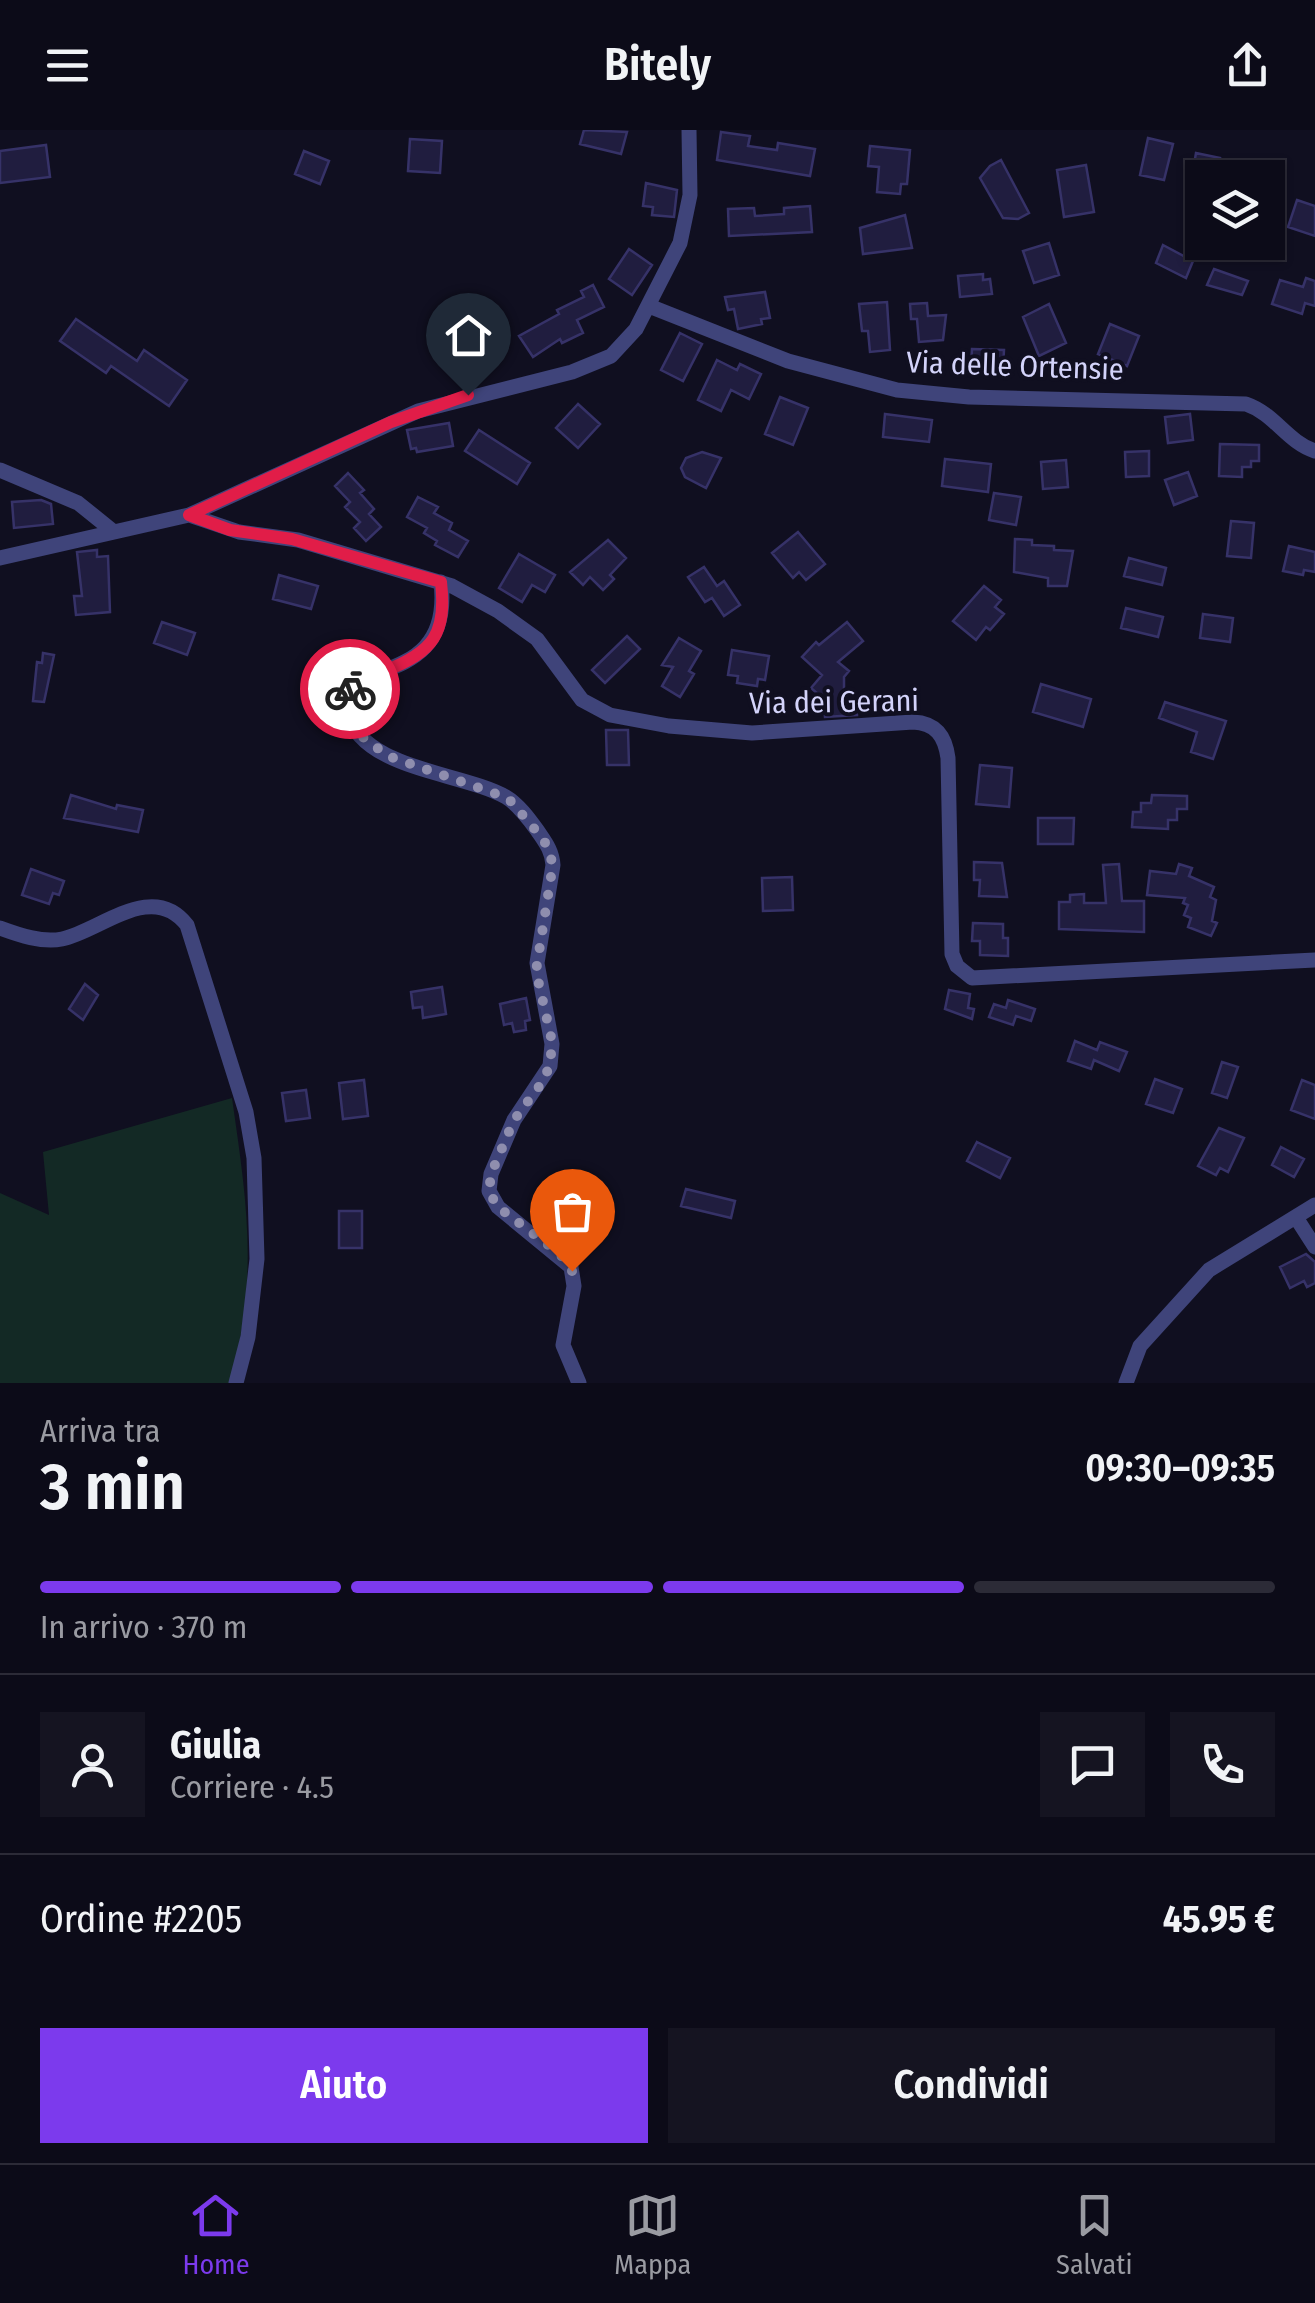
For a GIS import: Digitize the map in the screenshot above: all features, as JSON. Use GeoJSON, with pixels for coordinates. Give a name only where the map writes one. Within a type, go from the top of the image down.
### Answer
{"type":"FeatureCollection","features":[{"type":"Feature","properties":{"kind":"street"},"geometry":{"type":"LineString","coordinates":[[0,558],[189,515],[418,411],[572,372],[607,359],[626,344],[649,306],[686,222],[691,186],[689,130]]}},
{"type":"Feature","properties":{"kind":"street","name":"Via delle Ortensie"},"geometry":{"type":"LineString","coordinates":[[649,306],[788,361],[896,390],[960,396],[1246,404],[1274,418],[1294,441],[1315,452]]}},
{"type":"Feature","properties":{"kind":"street"},"geometry":{"type":"LineString","coordinates":[[0,470],[78,503],[114,532]]}},
{"type":"Feature","properties":{"kind":"street","name":"Via dei Gerani"},"geometry":{"type":"LineString","coordinates":[[189,515],[230,530],[292,539],[441,582],[498,612],[532,636],[553,656],[582,700],[604,713],[669,726],[743,732],[900,722],[924,722],[935,728],[946,743],[950,770],[951,949],[957,966],[969,976],[984,980],[1315,960]]}},
{"type":"Feature","properties":{"kind":"street"},"geometry":{"type":"LineString","coordinates":[[441,582],[442,622],[429,646],[405,662],[355,684],[348,692],[347,713],[360,735],[388,756],[508,798],[551,852],[553,864],[536,971],[552,1056],[546,1075],[514,1120],[491,1174],[489,1192],[498,1207],[571,1266],[574,1286],[563,1345],[579,1383]]}},
{"type":"Feature","properties":{"kind":"street"},"geometry":{"type":"LineString","coordinates":[[0,928],[55,940],[129,911],[158,908],[178,915],[189,932],[250,1124],[258,1220],[251,1317],[236,1383]]}},
{"type":"Feature","properties":{"kind":"street"},"geometry":{"type":"LineString","coordinates":[[1126,1383],[1140,1346],[1209,1270],[1315,1205]]}},
{"type":"Feature","properties":{"kind":"street"},"geometry":{"type":"LineString","coordinates":[[1297,1219],[1315,1247]]}},
{"type":"Feature","properties":{"kind":"green space"},"geometry":{"type":"Polygon","coordinates":[[[232,1098],[248,1240],[245,1309],[230,1383],[0,1383],[0,1193],[49,1215],[43,1152],[232,1098]]]}},
{"type":"Feature","properties":{"kind":"building"},"geometry":{"type":"Polygon","coordinates":[[[584,130],[627,132],[621,154],[580,144],[584,130]]]}},
{"type":"Feature","properties":{"kind":"building"},"geometry":{"type":"Polygon","coordinates":[[[721,132],[750,136],[748,146],[777,150],[778,143],[815,149],[810,176],[717,160],[721,132]]]}},
{"type":"Feature","properties":{"kind":"building"},"geometry":{"type":"Polygon","coordinates":[[[1148,138],[1173,144],[1164,180],[1140,175],[1148,138]]]}},
{"type":"Feature","properties":{"kind":"building"},"geometry":{"type":"Polygon","coordinates":[[[410,139],[442,141],[440,173],[408,171],[410,139]]]}},
{"type":"Feature","properties":{"kind":"building"},"geometry":{"type":"Polygon","coordinates":[[[46,145],[50,177],[0,183],[0,151],[46,145]]]}},
{"type":"Feature","properties":{"kind":"building"},"geometry":{"type":"Polygon","coordinates":[[[870,146],[910,150],[907,184],[901,184],[900,194],[877,192],[879,167],[868,166],[870,146]]]}},
{"type":"Feature","properties":{"kind":"building"},"geometry":{"type":"Polygon","coordinates":[[[304,151],[329,161],[320,184],[295,174],[304,151]]]}},
{"type":"Feature","properties":{"kind":"building"},"geometry":{"type":"Polygon","coordinates":[[[1196,153],[1220,158],[1220,160],[1195,160],[1196,153]]]}},
{"type":"Feature","properties":{"kind":"building"},"geometry":{"type":"Polygon","coordinates":[[[1001,160],[1029,213],[1018,219],[1003,218],[980,178],[1001,160]]]}},
{"type":"Feature","properties":{"kind":"building"},"geometry":{"type":"Polygon","coordinates":[[[1086,165],[1094,212],[1064,217],[1057,170],[1086,165]]]}},
{"type":"Feature","properties":{"kind":"building"},"geometry":{"type":"Polygon","coordinates":[[[646,183],[677,190],[674,217],[652,215],[653,207],[643,206],[646,183]]]}},
{"type":"Feature","properties":{"kind":"building"},"geometry":{"type":"Polygon","coordinates":[[[1297,200],[1315,206],[1315,236],[1288,227],[1297,200]]]}},
{"type":"Feature","properties":{"kind":"building"},"geometry":{"type":"Polygon","coordinates":[[[810,206],[812,232],[729,236],[728,209],[754,208],[755,216],[784,214],[784,208],[810,206]]]}},
{"type":"Feature","properties":{"kind":"building"},"geometry":{"type":"Polygon","coordinates":[[[905,215],[912,248],[863,254],[860,228],[905,215]]]}},
{"type":"Feature","properties":{"kind":"building"},"geometry":{"type":"Polygon","coordinates":[[[1049,243],[1059,275],[1034,283],[1023,251],[1049,243]]]}},
{"type":"Feature","properties":{"kind":"building"},"geometry":{"type":"Polygon","coordinates":[[[1163,245],[1193,261],[1186,278],[1156,263],[1163,245]]]}},
{"type":"Feature","properties":{"kind":"building"},"geometry":{"type":"Polygon","coordinates":[[[629,249],[652,265],[632,295],[609,279],[629,249]]]}},
{"type":"Feature","properties":{"kind":"building"},"geometry":{"type":"Polygon","coordinates":[[[1214,269],[1248,281],[1242,295],[1207,285],[1214,269]]]}},
{"type":"Feature","properties":{"kind":"building"},"geometry":{"type":"Polygon","coordinates":[[[983,274],[983,280],[990,279],[992,294],[960,297],[958,276],[983,274]]]}},
{"type":"Feature","properties":{"kind":"building"},"geometry":{"type":"Polygon","coordinates":[[[1306,278],[1315,281],[1315,306],[1305,303],[1302,314],[1272,304],[1280,280],[1303,287],[1306,278]]]}},
{"type":"Feature","properties":{"kind":"building"},"geometry":{"type":"Polygon","coordinates":[[[593,285],[604,307],[577,320],[583,333],[562,343],[560,339],[533,357],[519,336],[584,297],[581,291],[593,285]]]}},
{"type":"Feature","properties":{"kind":"building"},"geometry":{"type":"Polygon","coordinates":[[[765,292],[770,318],[761,319],[762,324],[738,329],[734,309],[728,310],[725,297],[765,292]]]}},
{"type":"Feature","properties":{"kind":"building"},"geometry":{"type":"Polygon","coordinates":[[[887,302],[890,350],[870,352],[868,331],[862,331],[859,304],[887,302]]]}},
{"type":"Feature","properties":{"kind":"building"},"geometry":{"type":"Polygon","coordinates":[[[927,303],[928,316],[946,315],[943,340],[919,342],[917,319],[911,319],[910,304],[927,303]]]}},
{"type":"Feature","properties":{"kind":"building"},"geometry":{"type":"Polygon","coordinates":[[[1049,304],[1066,343],[1039,356],[1023,317],[1049,304]]]}},
{"type":"Feature","properties":{"kind":"building"},"geometry":{"type":"Polygon","coordinates":[[[76,319],[137,361],[144,350],[187,380],[169,406],[111,366],[106,373],[60,341],[76,319]]]}},
{"type":"Feature","properties":{"kind":"building"},"geometry":{"type":"Polygon","coordinates":[[[1110,324],[1139,336],[1127,366],[1098,354],[1110,324]]]}},
{"type":"Feature","properties":{"kind":"building"},"geometry":{"type":"Polygon","coordinates":[[[680,333],[702,344],[683,381],[661,370],[680,333]]]}},
{"type":"Feature","properties":{"kind":"building"},"geometry":{"type":"Polygon","coordinates":[[[972,349],[1004,350],[1003,368],[971,367],[972,349]]]}},
{"type":"Feature","properties":{"kind":"building"},"geometry":{"type":"Polygon","coordinates":[[[717,360],[737,370],[740,364],[761,374],[749,399],[731,390],[721,411],[698,400],[717,360]]]}},
{"type":"Feature","properties":{"kind":"building"},"geometry":{"type":"Polygon","coordinates":[[[780,397],[808,408],[793,445],[765,434],[780,397]]]}},
{"type":"Feature","properties":{"kind":"building"},"geometry":{"type":"Polygon","coordinates":[[[578,404],[600,424],[578,448],[556,428],[578,404]]]}},
{"type":"Feature","properties":{"kind":"building"},"geometry":{"type":"Polygon","coordinates":[[[885,414],[932,420],[929,442],[883,437],[885,414]]]}},
{"type":"Feature","properties":{"kind":"building"},"geometry":{"type":"Polygon","coordinates":[[[1190,414],[1193,440],[1168,443],[1165,417],[1190,414]]]}},
{"type":"Feature","properties":{"kind":"building"},"geometry":{"type":"Polygon","coordinates":[[[449,423],[453,446],[417,452],[416,448],[411,449],[407,430],[449,423]]]}},
{"type":"Feature","properties":{"kind":"building"},"geometry":{"type":"Polygon","coordinates":[[[479,430],[530,463],[517,484],[465,451],[479,430]]]}},
{"type":"Feature","properties":{"kind":"building"},"geometry":{"type":"Polygon","coordinates":[[[1220,444],[1259,445],[1259,461],[1242,467],[1242,477],[1219,476],[1220,444]]]}},
{"type":"Feature","properties":{"kind":"building"},"geometry":{"type":"Polygon","coordinates":[[[1149,451],[1149,476],[1126,477],[1125,452],[1149,451]]]}},
{"type":"Feature","properties":{"kind":"building"},"geometry":{"type":"Polygon","coordinates":[[[702,452],[721,458],[706,488],[685,477],[681,468],[686,458],[702,452]]]}},
{"type":"Feature","properties":{"kind":"building"},"geometry":{"type":"Polygon","coordinates":[[[945,459],[991,464],[988,492],[942,486],[945,459]]]}},
{"type":"Feature","properties":{"kind":"building"},"geometry":{"type":"Polygon","coordinates":[[[1066,460],[1068,487],[1043,489],[1041,462],[1066,460]]]}},
{"type":"Feature","properties":{"kind":"building"},"geometry":{"type":"Polygon","coordinates":[[[1188,472],[1197,496],[1174,505],[1165,480],[1188,472]]]}},
{"type":"Feature","properties":{"kind":"building"},"geometry":{"type":"Polygon","coordinates":[[[348,473],[364,490],[360,493],[374,509],[369,514],[381,527],[366,541],[354,528],[360,522],[345,507],[350,502],[335,486],[348,473]]]}},
{"type":"Feature","properties":{"kind":"building"},"geometry":{"type":"Polygon","coordinates":[[[994,493],[1021,497],[1016,525],[989,520],[994,493]]]}},
{"type":"Feature","properties":{"kind":"building"},"geometry":{"type":"Polygon","coordinates":[[[418,497],[438,507],[434,513],[452,523],[449,530],[468,541],[458,557],[435,545],[437,541],[424,533],[427,528],[407,517],[418,497]]]}},
{"type":"Feature","properties":{"kind":"building"},"geometry":{"type":"Polygon","coordinates":[[[41,500],[51,504],[53,524],[14,528],[12,502],[41,500]]]}},
{"type":"Feature","properties":{"kind":"building"},"geometry":{"type":"Polygon","coordinates":[[[1231,521],[1254,523],[1251,558],[1227,556],[1231,521]]]}},
{"type":"Feature","properties":{"kind":"building"},"geometry":{"type":"Polygon","coordinates":[[[798,532],[825,564],[806,580],[799,572],[793,578],[772,553],[798,532]]]}},
{"type":"Feature","properties":{"kind":"building"},"geometry":{"type":"Polygon","coordinates":[[[1015,539],[1073,551],[1067,586],[1048,586],[1048,578],[1014,572],[1015,539]]]}},
{"type":"Feature","properties":{"kind":"building"},"geometry":{"type":"Polygon","coordinates":[[[608,540],[626,558],[610,575],[614,579],[603,590],[590,577],[583,585],[570,572],[608,540]]]}},
{"type":"Feature","properties":{"kind":"building"},"geometry":{"type":"Polygon","coordinates":[[[1289,546],[1315,552],[1315,572],[1304,570],[1303,575],[1283,571],[1289,546]]]}},
{"type":"Feature","properties":{"kind":"building"},"geometry":{"type":"Polygon","coordinates":[[[97,550],[97,557],[108,556],[110,612],[76,615],[74,596],[82,596],[77,552],[97,550]]]}},
{"type":"Feature","properties":{"kind":"building"},"geometry":{"type":"Polygon","coordinates":[[[519,554],[555,575],[545,592],[532,585],[522,602],[499,588],[519,554]]]}},
{"type":"Feature","properties":{"kind":"building"},"geometry":{"type":"Polygon","coordinates":[[[1129,558],[1166,568],[1162,585],[1124,576],[1129,558]]]}},
{"type":"Feature","properties":{"kind":"building"},"geometry":{"type":"Polygon","coordinates":[[[704,567],[717,586],[724,581],[740,605],[724,616],[712,598],[705,602],[688,577],[704,567]]]}},
{"type":"Feature","properties":{"kind":"building"},"geometry":{"type":"Polygon","coordinates":[[[279,575],[318,586],[311,609],[273,599],[279,575]]]}},
{"type":"Feature","properties":{"kind":"building"},"geometry":{"type":"Polygon","coordinates":[[[984,586],[1001,600],[995,607],[1004,614],[976,640],[953,621],[984,586]]]}},
{"type":"Feature","properties":{"kind":"building"},"geometry":{"type":"Polygon","coordinates":[[[1126,608],[1163,617],[1158,637],[1121,628],[1126,608]]]}},
{"type":"Feature","properties":{"kind":"building"},"geometry":{"type":"Polygon","coordinates":[[[1203,614],[1233,618],[1230,642],[1200,638],[1203,614]]]}},
{"type":"Feature","properties":{"kind":"building"},"geometry":{"type":"Polygon","coordinates":[[[162,622],[195,633],[187,655],[154,643],[162,622]]]}},
{"type":"Feature","properties":{"kind":"building"},"geometry":{"type":"Polygon","coordinates":[[[847,622],[863,641],[838,662],[849,671],[844,677],[844,707],[857,706],[857,715],[825,717],[824,699],[811,688],[822,675],[802,657],[816,642],[819,645],[847,622]]]}},
{"type":"Feature","properties":{"kind":"building"},"geometry":{"type":"Polygon","coordinates":[[[627,636],[640,649],[605,683],[592,670],[627,636]]]}},
{"type":"Feature","properties":{"kind":"building"},"geometry":{"type":"Polygon","coordinates":[[[679,638],[701,651],[689,671],[694,674],[680,697],[662,686],[673,667],[662,665],[679,638]]]}},
{"type":"Feature","properties":{"kind":"building"},"geometry":{"type":"Polygon","coordinates":[[[732,650],[769,656],[765,680],[758,679],[757,686],[737,683],[738,676],[728,675],[732,650]]]}},
{"type":"Feature","properties":{"kind":"building"},"geometry":{"type":"Polygon","coordinates":[[[43,653],[54,655],[44,702],[33,701],[37,662],[42,663],[43,653]]]}},
{"type":"Feature","properties":{"kind":"building"},"geometry":{"type":"Polygon","coordinates":[[[1041,684],[1091,699],[1083,727],[1033,712],[1041,684]]]}},
{"type":"Feature","properties":{"kind":"building"},"geometry":{"type":"Polygon","coordinates":[[[1165,702],[1226,721],[1213,759],[1191,752],[1197,732],[1159,718],[1165,702]]]}},
{"type":"Feature","properties":{"kind":"building"},"geometry":{"type":"Polygon","coordinates":[[[606,730],[628,730],[629,765],[607,765],[606,730]]]}},
{"type":"Feature","properties":{"kind":"building"},"geometry":{"type":"Polygon","coordinates":[[[980,765],[1012,768],[1009,807],[976,804],[980,765]]]}},
{"type":"Feature","properties":{"kind":"building"},"geometry":{"type":"Polygon","coordinates":[[[71,795],[116,809],[117,805],[143,810],[138,832],[64,818],[71,795]]]}},
{"type":"Feature","properties":{"kind":"building"},"geometry":{"type":"Polygon","coordinates":[[[1152,795],[1187,796],[1187,809],[1177,809],[1177,820],[1168,820],[1168,829],[1132,827],[1133,812],[1141,812],[1141,803],[1151,803],[1152,795]]]}},
{"type":"Feature","properties":{"kind":"building"},"geometry":{"type":"Polygon","coordinates":[[[1038,818],[1074,818],[1073,844],[1038,844],[1038,818]]]}},
{"type":"Feature","properties":{"kind":"building"},"geometry":{"type":"Polygon","coordinates":[[[974,862],[1002,863],[1007,897],[979,896],[980,880],[974,880],[974,862]]]}},
{"type":"Feature","properties":{"kind":"building"},"geometry":{"type":"Polygon","coordinates":[[[1119,864],[1122,901],[1144,901],[1144,932],[1059,929],[1059,902],[1070,902],[1070,895],[1084,894],[1084,903],[1106,903],[1103,865],[1119,864]]]}},
{"type":"Feature","properties":{"kind":"building"},"geometry":{"type":"Polygon","coordinates":[[[1179,864],[1192,868],[1189,876],[1214,887],[1210,897],[1216,900],[1212,921],[1217,923],[1211,936],[1188,927],[1191,918],[1184,915],[1188,905],[1183,903],[1185,898],[1147,895],[1150,871],[1176,874],[1179,864]]]}},
{"type":"Feature","properties":{"kind":"building"},"geometry":{"type":"Polygon","coordinates":[[[31,869],[64,881],[59,895],[53,893],[49,904],[22,895],[31,869]]]}},
{"type":"Feature","properties":{"kind":"building"},"geometry":{"type":"Polygon","coordinates":[[[792,877],[793,910],[763,911],[762,878],[792,877]]]}},
{"type":"Feature","properties":{"kind":"building"},"geometry":{"type":"Polygon","coordinates":[[[973,923],[1003,924],[1008,956],[980,955],[980,941],[972,941],[973,923]]]}},
{"type":"Feature","properties":{"kind":"building"},"geometry":{"type":"Polygon","coordinates":[[[85,984],[98,995],[83,1020],[69,1009],[85,984]]]}},
{"type":"Feature","properties":{"kind":"building"},"geometry":{"type":"Polygon","coordinates":[[[442,987],[446,1014],[423,1018],[422,1007],[413,1008],[411,992],[442,987]]]}},
{"type":"Feature","properties":{"kind":"building"},"geometry":{"type":"Polygon","coordinates":[[[949,990],[970,994],[968,1008],[974,1009],[972,1019],[945,1009],[949,990]]]}},
{"type":"Feature","properties":{"kind":"building"},"geometry":{"type":"Polygon","coordinates":[[[526,998],[530,1020],[525,1021],[526,1030],[514,1032],[512,1023],[504,1025],[500,1004],[526,998]]]}},
{"type":"Feature","properties":{"kind":"building"},"geometry":{"type":"Polygon","coordinates":[[[1008,1000],[1035,1009],[1031,1021],[1016,1016],[1013,1025],[989,1017],[994,1004],[1006,1008],[1008,1000]]]}},
{"type":"Feature","properties":{"kind":"building"},"geometry":{"type":"Polygon","coordinates":[[[1075,1041],[1097,1050],[1100,1042],[1127,1052],[1119,1071],[1094,1060],[1091,1069],[1068,1061],[1075,1041]]]}},
{"type":"Feature","properties":{"kind":"building"},"geometry":{"type":"Polygon","coordinates":[[[1222,1062],[1238,1067],[1227,1098],[1212,1093],[1222,1062]]]}},
{"type":"Feature","properties":{"kind":"building"},"geometry":{"type":"Polygon","coordinates":[[[1155,1079],[1182,1089],[1173,1113],[1146,1104],[1155,1079]]]}},
{"type":"Feature","properties":{"kind":"building"},"geometry":{"type":"Polygon","coordinates":[[[364,1080],[368,1116],[343,1119],[339,1083],[364,1080]]]}},
{"type":"Feature","properties":{"kind":"building"},"geometry":{"type":"Polygon","coordinates":[[[1302,1080],[1315,1085],[1315,1119],[1291,1110],[1302,1080]]]}},
{"type":"Feature","properties":{"kind":"building"},"geometry":{"type":"Polygon","coordinates":[[[306,1090],[310,1118],[286,1121],[282,1093],[306,1090]]]}},
{"type":"Feature","properties":{"kind":"building"},"geometry":{"type":"Polygon","coordinates":[[[1219,1128],[1244,1138],[1228,1172],[1220,1168],[1216,1175],[1198,1166],[1219,1128]]]}},
{"type":"Feature","properties":{"kind":"building"},"geometry":{"type":"Polygon","coordinates":[[[977,1142],[1010,1158],[1000,1178],[967,1161],[977,1142]]]}},
{"type":"Feature","properties":{"kind":"building"},"geometry":{"type":"Polygon","coordinates":[[[1281,1147],[1304,1159],[1294,1177],[1272,1165],[1281,1147]]]}},
{"type":"Feature","properties":{"kind":"building"},"geometry":{"type":"Polygon","coordinates":[[[686,1189],[735,1201],[731,1218],[681,1206],[686,1189]]]}},
{"type":"Feature","properties":{"kind":"building"},"geometry":{"type":"Polygon","coordinates":[[[339,1211],[362,1211],[362,1248],[339,1248],[339,1211]]]}},
{"type":"Feature","properties":{"kind":"building"},"geometry":{"type":"Polygon","coordinates":[[[1306,1254],[1315,1262],[1315,1283],[1307,1287],[1304,1281],[1290,1288],[1280,1267],[1306,1254]]]}},
{"type":"Feature","properties":{"kind":"way so far"},"geometry":{"type":"LineString","coordinates":[[350,689],[347,713],[370,744],[394,759],[508,798],[551,852],[553,864],[536,971],[552,1056],[546,1075],[514,1120],[491,1174],[489,1192],[498,1207],[560,1254],[572,1271]]}},
{"type":"Feature","properties":{"kind":"route"},"geometry":{"type":"LineString","coordinates":[[350,689],[363,679],[419,655],[429,646],[442,622],[441,582],[292,539],[230,530],[189,515],[391,422],[468,395]]}}]}
